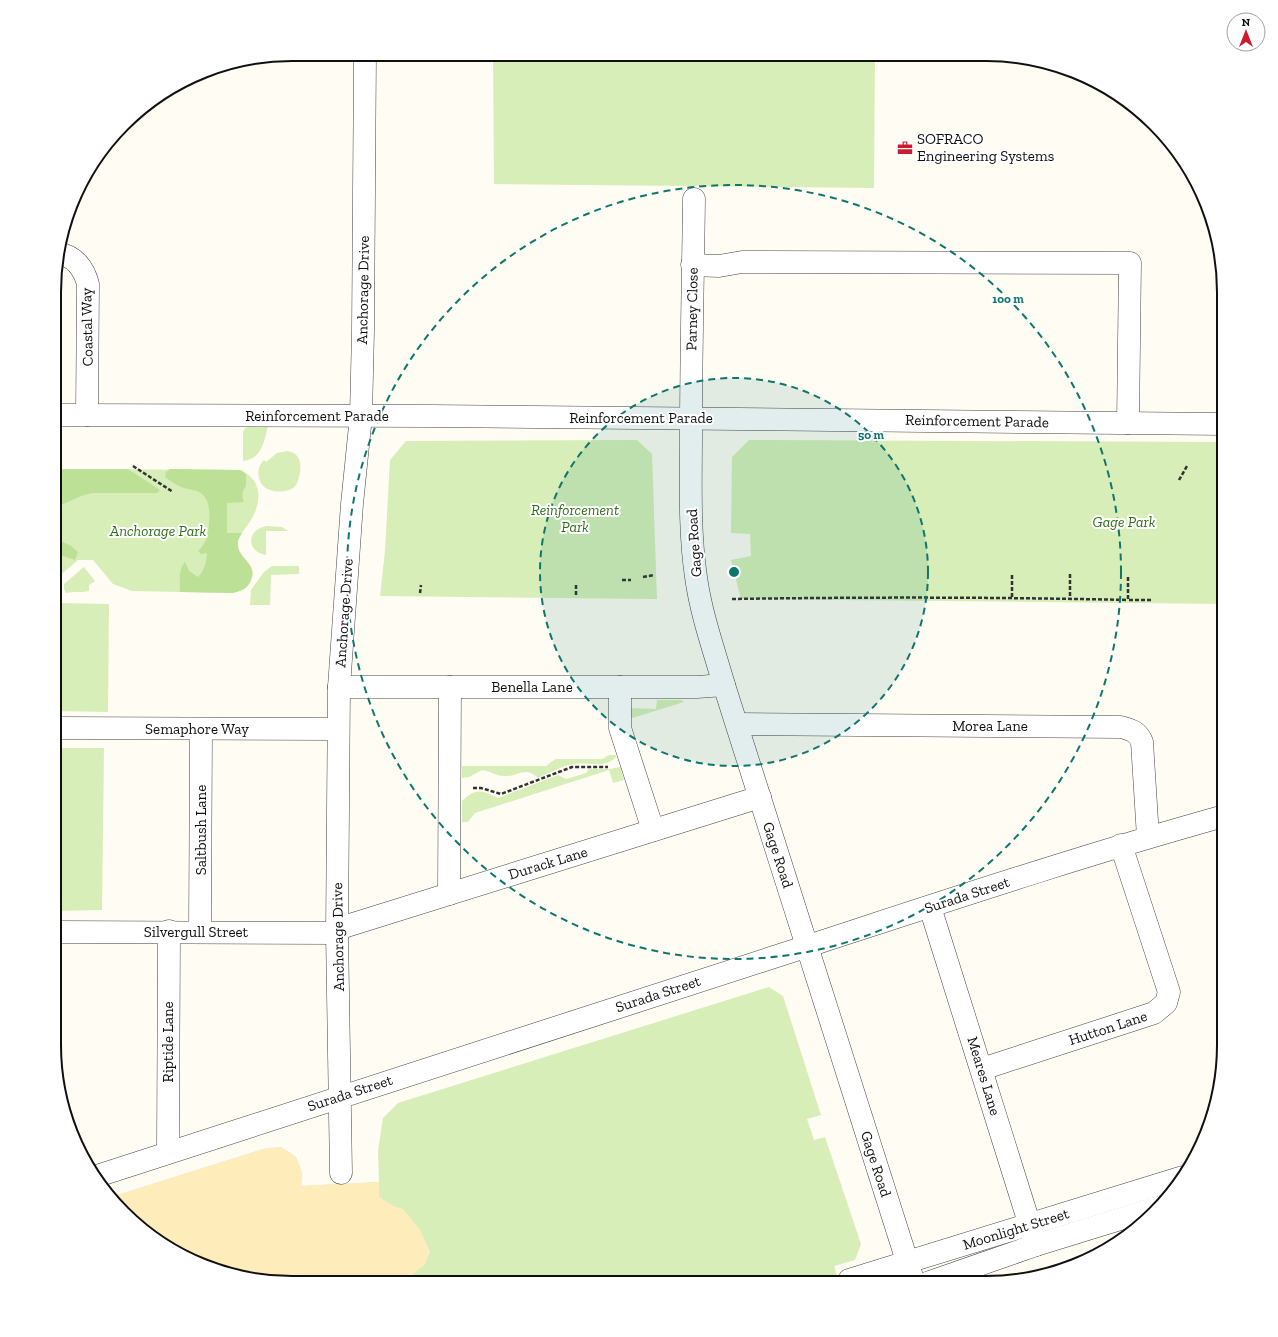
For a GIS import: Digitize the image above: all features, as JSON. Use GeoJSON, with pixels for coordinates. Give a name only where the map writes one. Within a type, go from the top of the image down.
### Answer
{"type":"FeatureCollection","features":[{"type":"Feature","properties":{"kind":"street","name":"Anchorage Drive"},"geometry":{"type":"LineString","coordinates":[[342,1173],[337,931],[338,729],[339,688],[352,504],[361,416],[365,61]]}},
{"type":"Feature","properties":{"kind":"street","name":"Parney Close"},"geometry":{"type":"LineString","coordinates":[[691,418],[694,199]]}},
{"type":"Feature","properties":{"kind":"street","name":"Coastal Way"},"geometry":{"type":"LineString","coordinates":[[64,255],[72,258],[86,274],[88,284],[87,415]]}},
{"type":"Feature","properties":{"kind":"street"},"geometry":{"type":"LineString","coordinates":[[692,265],[719,266],[742,262],[1130,263],[1128,423]]}},
{"type":"Feature","properties":{"kind":"street","name":"Reinforcement Parade"},"geometry":{"type":"LineString","coordinates":[[61,415],[691,418],[1217,424]]}},
{"type":"Feature","properties":{"kind":"street","name":"Gage Road"},"geometry":{"type":"LineString","coordinates":[[691,418],[691,519],[693,552],[696,578],[707,624],[736,724],[910,1272]]}},
{"type":"Feature","properties":{"kind":"street","name":"Benella Lane"},"geometry":{"type":"LineString","coordinates":[[339,688],[697,687],[724,685]]}},
{"type":"Feature","properties":{"kind":"street"},"geometry":{"type":"LineString","coordinates":[[449,894],[450,687]]}},
{"type":"Feature","properties":{"kind":"street"},"geometry":{"type":"LineString","coordinates":[[620,687],[620,728],[653,830]]}},
{"type":"Feature","properties":{"kind":"street","name":"Morea Lane"},"geometry":{"type":"LineString","coordinates":[[736,724],[1121,727],[1138,734],[1142,742],[1148,837]]}},
{"type":"Feature","properties":{"kind":"street","name":"Semaphore Way"},"geometry":{"type":"LineString","coordinates":[[61,728],[338,729]]}},
{"type":"Feature","properties":{"kind":"street","name":"Saltbush Lane"},"geometry":{"type":"LineString","coordinates":[[200,932],[201,729]]}},
{"type":"Feature","properties":{"kind":"street","name":"Durack Lane"},"geometry":{"type":"LineString","coordinates":[[337,931],[760,796]]}},
{"type":"Feature","properties":{"kind":"street","name":"Surada Street"},"geometry":{"type":"LineString","coordinates":[[101,1175],[340,1096],[1148,837],[1217,818]]}},
{"type":"Feature","properties":{"kind":"street","name":"Hutton Lane"},"geometry":{"type":"LineString","coordinates":[[982,1069],[1154,1013],[1166,1003],[1169,992],[1121,846]]}},
{"type":"Feature","properties":{"kind":"street","name":"Meares Lane"},"geometry":{"type":"LineString","coordinates":[[930,907],[1033,1235]]}},
{"type":"Feature","properties":{"kind":"street","name":"Riptide Lane"},"geometry":{"type":"LineString","coordinates":[[168,1152],[169,931]]}},
{"type":"Feature","properties":{"kind":"street","name":"Silvergull Street"},"geometry":{"type":"LineString","coordinates":[[61,932],[337,931]]}},
{"type":"Feature","properties":{"kind":"street","name":"Moonlight Street"},"geometry":{"type":"LineString","coordinates":[[941,1276],[1033,1235],[1172,1181]]}},
{"type":"Feature","properties":{"kind":"street","name":"Moonlight Street"},"geometry":{"type":"LineString","coordinates":[[880,1276],[910,1272],[1033,1235],[1147,1210]]}},
{"type":"Feature","properties":{"kind":"path"},"geometry":{"type":"LineString","coordinates":[[133,466],[173,492]]}},
{"type":"Feature","properties":{"kind":"path"},"geometry":{"type":"LineString","coordinates":[[1179,480],[1187,466]]}},
{"type":"Feature","properties":{"kind":"path"},"geometry":{"type":"LineString","coordinates":[[1070,574],[1070,599]]}},
{"type":"Feature","properties":{"kind":"path"},"geometry":{"type":"LineString","coordinates":[[643,577],[654,575]]}},
{"type":"Feature","properties":{"kind":"path"},"geometry":{"type":"LineString","coordinates":[[1012,575],[1012,598]]}},
{"type":"Feature","properties":{"kind":"path"},"geometry":{"type":"LineString","coordinates":[[1128,577],[1128,600]]}},
{"type":"Feature","properties":{"kind":"path"},"geometry":{"type":"LineString","coordinates":[[622,580],[631,580]]}},
{"type":"Feature","properties":{"kind":"path"},"geometry":{"type":"LineString","coordinates":[[420,593],[421,585]]}},
{"type":"Feature","properties":{"kind":"path"},"geometry":{"type":"LineString","coordinates":[[576,585],[576,596]]}},
{"type":"Feature","properties":{"kind":"path"},"geometry":{"type":"LineString","coordinates":[[732,599],[1012,598],[1153,600]]}},
{"type":"Feature","properties":{"kind":"path"},"geometry":{"type":"LineString","coordinates":[[449,789],[481,788],[501,794],[572,767],[613,766],[617,765],[629,756]]}},
{"type":"Feature","properties":{"kind":"green space"},"geometry":{"type":"Polygon","coordinates":[[[493,61],[875,61],[874,188],[494,184],[493,61]]]}},
{"type":"Feature","properties":{"kind":"green space"},"geometry":{"type":"Polygon","coordinates":[[[268,426],[261,449],[254,457],[243,461],[243,432],[245,428],[268,426]]]}},
{"type":"Feature","properties":{"kind":"green space","name":"Reinforcement Park"},"geometry":{"type":"Polygon","coordinates":[[[637,440],[652,454],[657,599],[380,596],[385,551],[390,460],[406,441],[637,440]]]}},
{"type":"Feature","properties":{"kind":"green space","name":"Gage Park"},"geometry":{"type":"Polygon","coordinates":[[[749,440],[1217,442],[1217,604],[741,599],[731,560],[751,556],[750,534],[731,533],[732,457],[749,440]]]}},
{"type":"Feature","properties":{"kind":"green space"},"geometry":{"type":"Polygon","coordinates":[[[287,451],[292,452],[299,458],[300,472],[297,484],[287,491],[281,492],[266,488],[262,485],[259,478],[258,472],[260,465],[264,460],[266,462],[277,453],[287,451]]]}},
{"type":"Feature","properties":{"kind":"green space","name":"Anchorage Park"},"geometry":{"type":"Polygon","coordinates":[[[63,469],[239,470],[247,474],[253,479],[257,486],[258,500],[253,516],[239,538],[238,547],[252,570],[253,575],[250,582],[243,589],[233,593],[132,591],[113,584],[93,560],[78,560],[61,575],[61,472],[63,469]]]}},
{"type":"Feature","properties":{"kind":"green space"},"geometry":{"type":"Polygon","coordinates":[[[63,469],[128,469],[160,490],[157,493],[92,493],[81,496],[61,505],[61,472],[63,469]]]}},
{"type":"Feature","properties":{"kind":"green space"},"geometry":{"type":"Polygon","coordinates":[[[170,469],[241,470],[246,474],[246,486],[242,494],[244,502],[227,503],[227,533],[242,533],[238,542],[239,550],[241,555],[251,567],[252,572],[252,577],[249,584],[244,589],[233,593],[180,592],[180,572],[185,562],[189,571],[198,577],[205,566],[207,553],[201,554],[198,551],[203,545],[209,527],[209,508],[206,498],[199,492],[179,486],[165,477],[166,472],[170,469]]]}},
{"type":"Feature","properties":{"kind":"green space"},"geometry":{"type":"Polygon","coordinates":[[[267,526],[282,527],[288,531],[266,531],[266,555],[259,553],[254,549],[251,540],[255,531],[267,526]]]}},
{"type":"Feature","properties":{"kind":"green space"},"geometry":{"type":"Polygon","coordinates":[[[61,541],[71,546],[78,552],[75,560],[61,555],[61,541]]]}},
{"type":"Feature","properties":{"kind":"green space"},"geometry":{"type":"Polygon","coordinates":[[[272,566],[299,566],[299,574],[271,575],[270,605],[250,605],[251,590],[264,572],[272,566]]]}},
{"type":"Feature","properties":{"kind":"green space"},"geometry":{"type":"Polygon","coordinates":[[[84,567],[95,581],[89,585],[89,591],[66,593],[64,584],[84,567]]]}},
{"type":"Feature","properties":{"kind":"green space"},"geometry":{"type":"Polygon","coordinates":[[[61,603],[109,604],[108,712],[61,711],[61,603]]]}},
{"type":"Feature","properties":{"kind":"green space"},"geometry":{"type":"Polygon","coordinates":[[[657,700],[681,700],[684,702],[629,719],[630,708],[656,709],[657,700]]]}},
{"type":"Feature","properties":{"kind":"green space"},"geometry":{"type":"Polygon","coordinates":[[[61,748],[104,748],[102,910],[61,911],[61,748]]]}},
{"type":"Feature","properties":{"kind":"green space"},"geometry":{"type":"Polygon","coordinates":[[[609,755],[616,755],[616,757],[612,761],[602,764],[569,765],[538,778],[529,772],[521,772],[504,776],[482,770],[469,777],[462,778],[462,766],[546,766],[556,759],[602,759],[609,755]]]}},
{"type":"Feature","properties":{"kind":"green space"},"geometry":{"type":"Polygon","coordinates":[[[620,767],[624,780],[613,783],[609,770],[475,813],[468,822],[462,822],[462,801],[475,792],[487,793],[498,798],[558,775],[566,779],[586,773],[589,769],[610,769],[620,767]]]}},
{"type":"Feature","properties":{"kind":"green space"},"geometry":{"type":"Polygon","coordinates":[[[769,987],[783,996],[821,1115],[807,1119],[814,1140],[825,1137],[861,1244],[855,1260],[834,1266],[837,1276],[277,1276],[247,1272],[232,1268],[218,1264],[190,1252],[151,1228],[117,1195],[263,1149],[281,1147],[296,1157],[302,1173],[301,1186],[379,1182],[378,1151],[383,1118],[398,1103],[769,987]]]}},
{"type":"Feature","properties":{"kind":"sand"},"geometry":{"type":"Polygon","coordinates":[[[281,1147],[296,1157],[302,1173],[301,1186],[379,1182],[379,1197],[393,1206],[403,1209],[420,1230],[430,1252],[425,1264],[411,1276],[277,1276],[247,1272],[218,1264],[177,1245],[140,1219],[117,1195],[263,1149],[281,1147]]]}},
{"type":"Feature","properties":{"kind":"place","name":"SOFRACO Engineering Systems"},"geometry":{"type":"Point","coordinates":[905,148]}}]}
